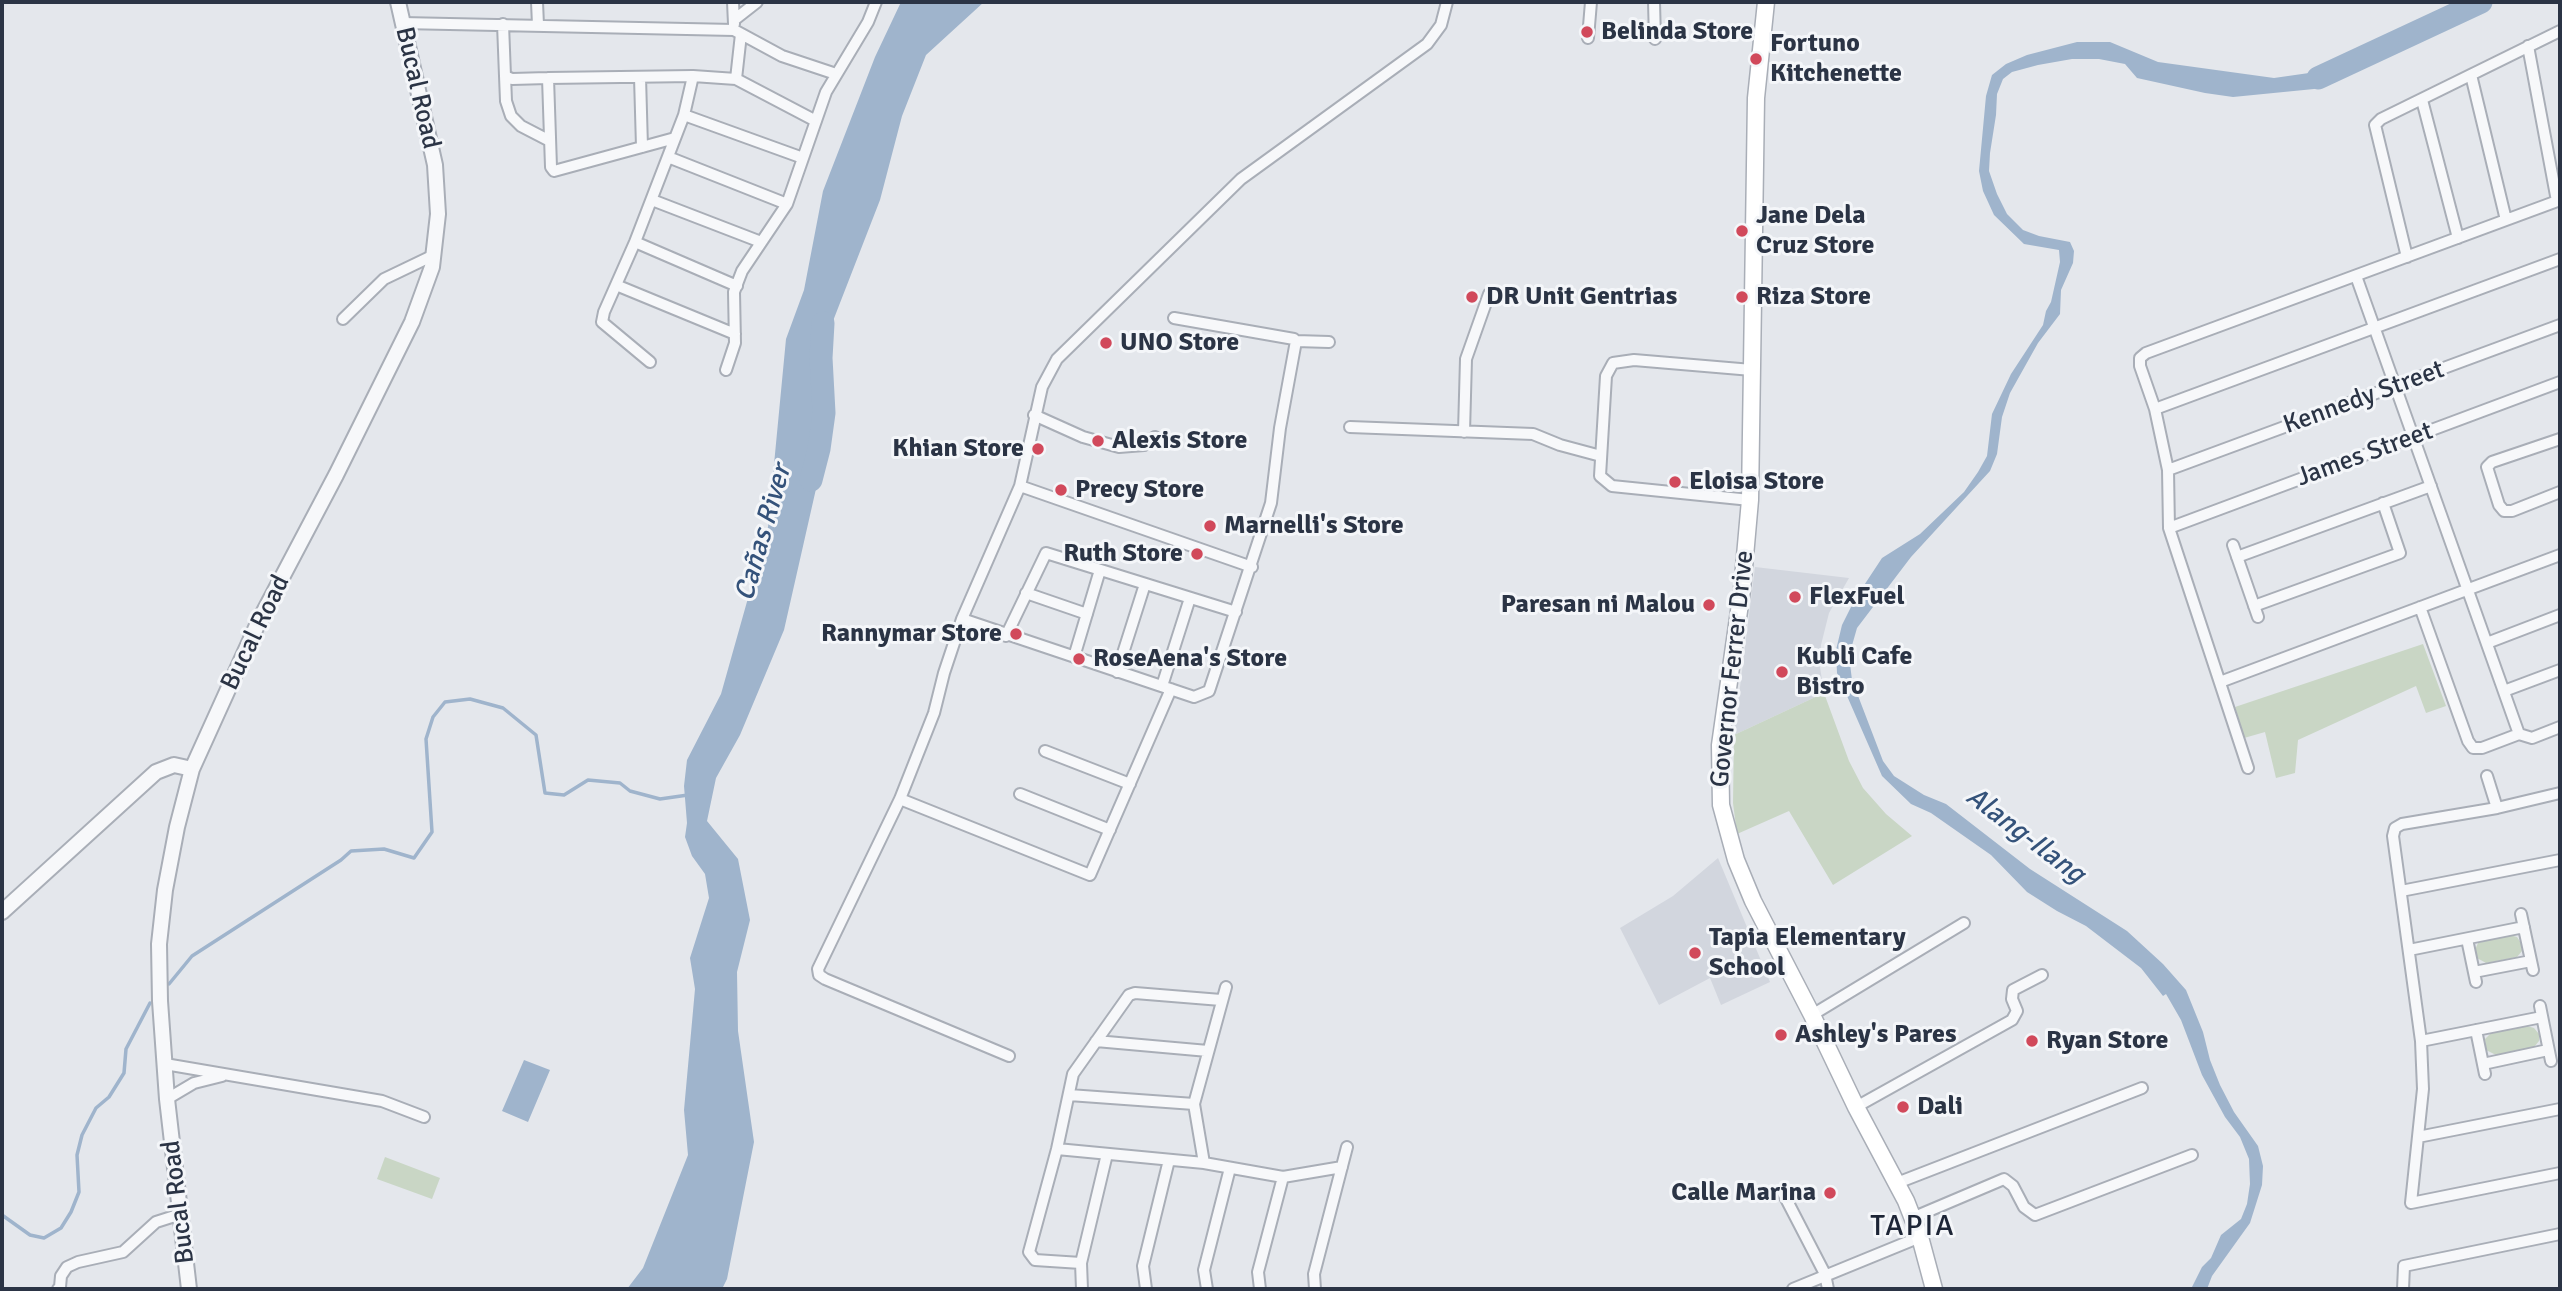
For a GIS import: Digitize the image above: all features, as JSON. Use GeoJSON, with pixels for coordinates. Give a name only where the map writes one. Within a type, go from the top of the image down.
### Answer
{"type":"FeatureCollection","features":[{"type":"Feature","properties":{"kind":"main road","name":"Governor Ferrer Drive"},"geometry":{"type":"LineString","coordinates":[[1766,2],[1756,98],[1750,500],[1742,590],[1720,745],[1721,805],[1736,860],[1753,901],[1897,1183],[1920,1237],[1934,1289]]}},
{"type":"Feature","properties":{"kind":"street","name":"Bucal Road"},"geometry":{"type":"LineString","coordinates":[[189,1289],[167,1099],[160,1001],[159,944],[164,890],[192,769],[259,621],[412,322],[432,267],[438,214],[435,164],[398,2]]}},
{"type":"Feature","properties":{"kind":"street"},"geometry":{"type":"LineString","coordinates":[[537,2],[538,25]]}},
{"type":"Feature","properties":{"kind":"street"},"geometry":{"type":"LineString","coordinates":[[733,2],[736,79]]}},
{"type":"Feature","properties":{"kind":"street"},"geometry":{"type":"LineString","coordinates":[[736,28],[757,2]]}},
{"type":"Feature","properties":{"kind":"street"},"geometry":{"type":"LineString","coordinates":[[726,370],[736,343],[734,292],[742,271],[787,204],[826,92],[868,22],[876,2]]}},
{"type":"Feature","properties":{"kind":"street"},"geometry":{"type":"LineString","coordinates":[[1009,1056],[819,975],[818,969],[900,799],[934,713],[962,619],[1020,486],[1042,387],[1057,359],[1241,179],[1427,44],[1441,25],[1447,2]]}},
{"type":"Feature","properties":{"kind":"street"},"geometry":{"type":"LineString","coordinates":[[1588,38],[1591,2]]}},
{"type":"Feature","properties":{"kind":"street"},"geometry":{"type":"LineString","coordinates":[[1654,2],[1655,39]]}},
{"type":"Feature","properties":{"kind":"street"},"geometry":{"type":"LineString","coordinates":[[402,23],[736,28],[782,56],[836,74]]}},
{"type":"Feature","properties":{"kind":"street"},"geometry":{"type":"LineString","coordinates":[[503,24],[506,107],[521,126],[550,141]]}},
{"type":"Feature","properties":{"kind":"street"},"geometry":{"type":"LineString","coordinates":[[2407,257],[2375,125],[2381,119],[2560,31]]}},
{"type":"Feature","properties":{"kind":"street"},"geometry":{"type":"LineString","coordinates":[[2248,768],[2169,528],[2168,470],[2155,409],[2140,366],[2140,358],[2146,353],[2559,201],[2528,46]]}},
{"type":"Feature","properties":{"kind":"street"},"geometry":{"type":"LineString","coordinates":[[2471,75],[2507,220]]}},
{"type":"Feature","properties":{"kind":"street"},"geometry":{"type":"LineString","coordinates":[[505,76],[512,79],[693,76],[736,79],[816,121]]}},
{"type":"Feature","properties":{"kind":"street"},"geometry":{"type":"LineString","coordinates":[[650,362],[602,322],[684,115],[693,76]]}},
{"type":"Feature","properties":{"kind":"street"},"geometry":{"type":"LineString","coordinates":[[640,77],[642,147]]}},
{"type":"Feature","properties":{"kind":"street"},"geometry":{"type":"LineString","coordinates":[[548,78],[551,167],[554,171],[675,138]]}},
{"type":"Feature","properties":{"kind":"street"},"geometry":{"type":"LineString","coordinates":[[2423,100],[2458,238]]}},
{"type":"Feature","properties":{"kind":"street"},"geometry":{"type":"LineString","coordinates":[[684,115],[803,158]]}},
{"type":"Feature","properties":{"kind":"street"},"geometry":{"type":"LineString","coordinates":[[668,157],[787,204]]}},
{"type":"Feature","properties":{"kind":"street"},"geometry":{"type":"LineString","coordinates":[[652,200],[761,242]]}},
{"type":"Feature","properties":{"kind":"street"},"geometry":{"type":"LineString","coordinates":[[635,242],[737,286]]}},
{"type":"Feature","properties":{"kind":"street"},"geometry":{"type":"LineString","coordinates":[[344,319],[384,279],[434,255]]}},
{"type":"Feature","properties":{"kind":"street"},"geometry":{"type":"LineString","coordinates":[[2155,409],[2560,260]]}},
{"type":"Feature","properties":{"kind":"street"},"geometry":{"type":"LineString","coordinates":[[2356,276],[2519,734]]}},
{"type":"Feature","properties":{"kind":"street"},"geometry":{"type":"LineString","coordinates":[[616,285],[735,334]]}},
{"type":"Feature","properties":{"kind":"street"},"geometry":{"type":"LineString","coordinates":[[1464,432],[1466,359],[1489,294]]}},
{"type":"Feature","properties":{"kind":"street"},"geometry":{"type":"LineString","coordinates":[[1174,318],[1296,341],[1329,342]]}},
{"type":"Feature","properties":{"kind":"street","name":"Kennedy Street"},"geometry":{"type":"LineString","coordinates":[[2168,470],[2560,326]]}},
{"type":"Feature","properties":{"kind":"street"},"geometry":{"type":"LineString","coordinates":[[962,619],[1166,688],[1194,696],[1209,691],[1271,503],[1280,428],[1296,341]]}},
{"type":"Feature","properties":{"kind":"street"},"geometry":{"type":"LineString","coordinates":[[1750,500],[1612,486],[1600,476],[1606,376],[1613,363],[1634,360],[1752,370]]}},
{"type":"Feature","properties":{"kind":"street","name":"James Street"},"geometry":{"type":"LineString","coordinates":[[2169,528],[2560,382]]}},
{"type":"Feature","properties":{"kind":"street"},"geometry":{"type":"LineString","coordinates":[[1034,415],[1083,437],[1119,447],[1144,445],[1155,437]]}},
{"type":"Feature","properties":{"kind":"street"},"geometry":{"type":"LineString","coordinates":[[1350,427],[1533,434],[1560,445],[1601,456]]}},
{"type":"Feature","properties":{"kind":"street"},"geometry":{"type":"LineString","coordinates":[[2560,439],[2492,462],[2487,467],[2504,511],[2512,511],[2560,492]]}},
{"type":"Feature","properties":{"kind":"street"},"geometry":{"type":"LineString","coordinates":[[1020,486],[1252,567]]}},
{"type":"Feature","properties":{"kind":"street"},"geometry":{"type":"LineString","coordinates":[[2236,557],[2431,486]]}},
{"type":"Feature","properties":{"kind":"street"},"geometry":{"type":"LineString","coordinates":[[2233,545],[2256,611],[2400,553],[2383,503]]}},
{"type":"Feature","properties":{"kind":"street"},"geometry":{"type":"LineString","coordinates":[[1006,636],[1046,553],[1236,612]]}},
{"type":"Feature","properties":{"kind":"street"},"geometry":{"type":"LineString","coordinates":[[2220,682],[2560,555]]}},
{"type":"Feature","properties":{"kind":"street"},"geometry":{"type":"LineString","coordinates":[[1074,657],[1100,570]]}},
{"type":"Feature","properties":{"kind":"street"},"geometry":{"type":"LineString","coordinates":[[1117,672],[1145,584]]}},
{"type":"Feature","properties":{"kind":"street"},"geometry":{"type":"LineString","coordinates":[[1026,593],[1087,614]]}},
{"type":"Feature","properties":{"kind":"street"},"geometry":{"type":"LineString","coordinates":[[900,799],[1090,876],[1130,784],[1166,688],[1190,598]]}},
{"type":"Feature","properties":{"kind":"street"},"geometry":{"type":"LineString","coordinates":[[2420,607],[2468,741],[2473,748],[2482,748],[2519,734],[2532,738],[2560,727]]}},
{"type":"Feature","properties":{"kind":"street"},"geometry":{"type":"LineString","coordinates":[[2487,643],[2560,615]]}},
{"type":"Feature","properties":{"kind":"street"},"geometry":{"type":"LineString","coordinates":[[2504,691],[2560,670]]}},
{"type":"Feature","properties":{"kind":"street"},"geometry":{"type":"LineString","coordinates":[[1045,751],[1130,784]]}},
{"type":"Feature","properties":{"kind":"street"},"geometry":{"type":"LineString","coordinates":[[2,912],[156,772],[174,765],[192,769]]}},
{"type":"Feature","properties":{"kind":"street"},"geometry":{"type":"LineString","coordinates":[[2487,776],[2497,808]]}},
{"type":"Feature","properties":{"kind":"street"},"geometry":{"type":"LineString","coordinates":[[2560,793],[2497,808],[2402,824],[2395,828],[2393,836],[2421,1041],[2423,1089],[2411,1203],[2560,1173]]}},
{"type":"Feature","properties":{"kind":"street"},"geometry":{"type":"LineString","coordinates":[[1020,794],[1110,830]]}},
{"type":"Feature","properties":{"kind":"street"},"geometry":{"type":"LineString","coordinates":[[2401,891],[2560,860]]}},
{"type":"Feature","properties":{"kind":"street"},"geometry":{"type":"LineString","coordinates":[[2467,939],[2475,977],[2532,965],[2521,914]]}},
{"type":"Feature","properties":{"kind":"street"},"geometry":{"type":"LineString","coordinates":[[1812,1015],[1964,923]]}},
{"type":"Feature","properties":{"kind":"street"},"geometry":{"type":"LineString","coordinates":[[2409,950],[2524,928]]}},
{"type":"Feature","properties":{"kind":"street"},"geometry":{"type":"LineString","coordinates":[[1856,1107],[2012,1020],[2017,1011],[2012,999],[2013,990],[2042,975]]}},
{"type":"Feature","properties":{"kind":"street"},"geometry":{"type":"LineString","coordinates":[[1203,1163],[1194,1104],[1226,987]]}},
{"type":"Feature","properties":{"kind":"street"},"geometry":{"type":"LineString","coordinates":[[1081,1263],[1035,1260],[1029,1252],[1057,1149],[1073,1074],[1129,995],[1135,993],[1221,1000]]}},
{"type":"Feature","properties":{"kind":"street"},"geometry":{"type":"LineString","coordinates":[[2421,1041],[2476,1031],[2541,1012],[2550,1056],[2484,1069],[2476,1031]]}},
{"type":"Feature","properties":{"kind":"street"},"geometry":{"type":"LineString","coordinates":[[1096,1041],[1208,1051]]}},
{"type":"Feature","properties":{"kind":"street"},"geometry":{"type":"LineString","coordinates":[[164,1064],[382,1101],[424,1117]]}},
{"type":"Feature","properties":{"kind":"street"},"geometry":{"type":"LineString","coordinates":[[167,1099],[194,1083],[228,1075]]}},
{"type":"Feature","properties":{"kind":"street"},"geometry":{"type":"LineString","coordinates":[[1897,1183],[2142,1088]]}},
{"type":"Feature","properties":{"kind":"street"},"geometry":{"type":"LineString","coordinates":[[1069,1095],[1194,1104]]}},
{"type":"Feature","properties":{"kind":"street"},"geometry":{"type":"LineString","coordinates":[[2418,1137],[2560,1109]]}},
{"type":"Feature","properties":{"kind":"street"},"geometry":{"type":"LineString","coordinates":[[1315,1289],[1314,1274],[1347,1147]]}},
{"type":"Feature","properties":{"kind":"street"},"geometry":{"type":"LineString","coordinates":[[1057,1149],[1203,1163],[1283,1177],[1342,1167]]}},
{"type":"Feature","properties":{"kind":"street"},"geometry":{"type":"LineString","coordinates":[[1082,1289],[1081,1263],[1107,1154]]}},
{"type":"Feature","properties":{"kind":"street"},"geometry":{"type":"LineString","coordinates":[[1912,1218],[2004,1179],[2013,1186],[2029,1212],[2035,1215],[2192,1155]]}},
{"type":"Feature","properties":{"kind":"street"},"geometry":{"type":"LineString","coordinates":[[1146,1289],[1143,1266],[1169,1160]]}},
{"type":"Feature","properties":{"kind":"street"},"geometry":{"type":"LineString","coordinates":[[1207,1289],[1204,1270],[1230,1168]]}},
{"type":"Feature","properties":{"kind":"street"},"geometry":{"type":"LineString","coordinates":[[1260,1289],[1258,1272],[1283,1177]]}},
{"type":"Feature","properties":{"kind":"street"},"geometry":{"type":"LineString","coordinates":[[1782,1191],[1825,1274],[1828,1289]]}},
{"type":"Feature","properties":{"kind":"street"},"geometry":{"type":"LineString","coordinates":[[58,1289],[66,1268],[78,1262],[123,1252],[156,1222],[181,1214]]}},
{"type":"Feature","properties":{"kind":"street"},"geometry":{"type":"LineString","coordinates":[[2403,1289],[2403,1266],[2560,1234]]}},
{"type":"Feature","properties":{"kind":"street"},"geometry":{"type":"LineString","coordinates":[[1793,1289],[1920,1237]]}},
{"type":"Feature","properties":{"kind":"shaded area","name":"Kubli Cafe Bistro"},"geometry":{"type":"Polygon","coordinates":[[[1755,567],[1849,578],[1829,613],[1821,645],[1820,667],[1824,693],[1734,735],[1755,567]]]}},
{"type":"Feature","properties":{"kind":"shaded area","name":"Tapia Elementary School"},"geometry":{"type":"Polygon","coordinates":[[[1718,858],[1770,982],[1721,1005],[1710,978],[1659,1005],[1620,928],[1673,896],[1718,858]]]}},
{"type":"Feature","properties":{"kind":"green space"},"geometry":{"type":"Polygon","coordinates":[[[2423,644],[2446,706],[2426,713],[2416,686],[2298,740],[2295,773],[2276,778],[2265,732],[2244,738],[2235,707],[2423,644]]]}},
{"type":"Feature","properties":{"kind":"green space"},"geometry":{"type":"Polygon","coordinates":[[[1824,693],[1849,761],[1863,788],[1886,814],[1912,836],[1833,885],[1789,811],[1737,834],[1733,803],[1734,735],[1824,693]]]}},
{"type":"Feature","properties":{"kind":"green space"},"geometry":{"type":"Polygon","coordinates":[[[2510,935],[2517,937],[2521,943],[2522,951],[2517,957],[2486,963],[2477,958],[2475,950],[2478,943],[2510,935]]]}},
{"type":"Feature","properties":{"kind":"green space"},"geometry":{"type":"Polygon","coordinates":[[[2527,1026],[2534,1028],[2539,1034],[2539,1041],[2534,1047],[2496,1055],[2486,1050],[2485,1039],[2491,1033],[2527,1026]]]}},
{"type":"Feature","properties":{"kind":"green space"},"geometry":{"type":"Polygon","coordinates":[[[385,1157],[440,1178],[432,1199],[377,1179],[385,1157]]]}},
{"type":"Feature","properties":{"kind":"water"},"geometry":{"type":"Polygon","coordinates":[[[901,2],[984,2],[926,55],[902,116],[880,200],[819,357],[818,480],[784,630],[740,735],[716,778],[707,821],[738,859],[750,920],[737,972],[738,1031],[754,1142],[727,1279],[722,1289],[627,1289],[643,1268],[688,1155],[684,1110],[695,989],[690,958],[709,898],[705,874],[692,856],[685,837],[687,823],[684,786],[687,760],[721,694],[768,527],[786,339],[804,290],[823,191],[875,57],[901,2]]]}},
{"type":"Feature","properties":{"kind":"water"},"geometry":{"type":"Polygon","coordinates":[[[2077,42],[2110,42],[2158,62],[2274,78],[2316,72],[2344,58],[2349,74],[2314,89],[2233,97],[2137,78],[2125,64],[2099,59],[2072,59],[2038,65],[2012,72],[2003,79],[1997,94],[1989,171],[2007,214],[2023,230],[2070,242],[2074,251],[2073,263],[2061,290],[2060,314],[2038,343],[2010,393],[2002,417],[1997,454],[1990,471],[1911,557],[1857,628],[1849,656],[1852,680],[1883,761],[1894,776],[1924,795],[1946,804],[2030,869],[2127,931],[2163,964],[2186,990],[2220,1085],[2234,1112],[2258,1146],[2263,1166],[2262,1185],[2250,1223],[2212,1276],[2207,1289],[2191,1289],[2202,1267],[2211,1258],[2221,1235],[2241,1219],[2250,1184],[2249,1159],[2240,1137],[2225,1117],[2202,1075],[2181,1020],[2166,994],[2163,996],[2141,968],[2086,926],[2027,892],[1991,855],[1931,813],[1911,804],[1882,776],[1837,673],[1836,650],[1842,625],[1855,599],[1882,558],[1920,534],[1964,492],[1978,472],[1987,456],[1992,414],[2011,374],[2043,325],[2060,262],[2059,250],[2024,244],[1994,215],[1983,191],[1979,171],[1986,96],[1992,75],[2006,64],[2027,55],[2077,42]]]}},
{"type":"Feature","properties":{"kind":"water"},"geometry":{"type":"Polygon","coordinates":[[[524,1060],[550,1070],[528,1122],[502,1111],[524,1060]]]}},
{"type":"Feature","properties":{"kind":"waterway"},"geometry":{"type":"LineString","coordinates":[[2318,78],[2481,2]]}},
{"type":"Feature","properties":{"kind":"waterway","name":"Cañas River"},"geometry":{"type":"LineString","coordinates":[[811,480],[824,413],[821,358],[823,323]]}},
{"type":"Feature","properties":{"kind":"waterway"},"geometry":{"type":"LineString","coordinates":[[169,984],[192,956],[351,851],[384,849],[414,858],[432,832],[426,739],[433,717],[445,702],[470,699],[503,708],[536,735],[545,793],[564,795],[588,780],[620,783],[630,791],[660,799],[688,795]]}},
{"type":"Feature","properties":{"kind":"waterway"},"geometry":{"type":"LineString","coordinates":[[2,1215],[30,1235],[44,1238],[61,1228],[79,1192],[77,1155],[82,1135],[96,1108],[109,1097],[124,1073],[126,1049],[150,1003]]}},
{"type":"Feature","properties":{"kind":"place","name":"Belinda Store"},"geometry":{"type":"Point","coordinates":[1587,32]}},
{"type":"Feature","properties":{"kind":"place","name":"Fortuno Kitchenette"},"geometry":{"type":"Point","coordinates":[1756,59]}},
{"type":"Feature","properties":{"kind":"place","name":"Jane Dela Cruz Store"},"geometry":{"type":"Point","coordinates":[1742,231]}},
{"type":"Feature","properties":{"kind":"place","name":"DR Unit Gentrias"},"geometry":{"type":"Point","coordinates":[1472,297]}},
{"type":"Feature","properties":{"kind":"place","name":"Riza Store"},"geometry":{"type":"Point","coordinates":[1742,297]}},
{"type":"Feature","properties":{"kind":"place","name":"UNO Store"},"geometry":{"type":"Point","coordinates":[1106,343]}},
{"type":"Feature","properties":{"kind":"place","name":"Alexis Store"},"geometry":{"type":"Point","coordinates":[1098,441]}},
{"type":"Feature","properties":{"kind":"place","name":"Khian Store"},"geometry":{"type":"Point","coordinates":[1038,449]}},
{"type":"Feature","properties":{"kind":"place","name":"Eloisa Store"},"geometry":{"type":"Point","coordinates":[1675,482]}},
{"type":"Feature","properties":{"kind":"place","name":"Precy Store"},"geometry":{"type":"Point","coordinates":[1061,490]}},
{"type":"Feature","properties":{"kind":"place","name":"Marnelli's Store"},"geometry":{"type":"Point","coordinates":[1210,526]}},
{"type":"Feature","properties":{"kind":"place","name":"Ruth Store"},"geometry":{"type":"Point","coordinates":[1197,554]}},
{"type":"Feature","properties":{"kind":"place","name":"FlexFuel"},"geometry":{"type":"Point","coordinates":[1795,597]}},
{"type":"Feature","properties":{"kind":"place","name":"Paresan ni Malou"},"geometry":{"type":"Point","coordinates":[1709,605]}},
{"type":"Feature","properties":{"kind":"place","name":"Rannymar Store"},"geometry":{"type":"Point","coordinates":[1016,634]}},
{"type":"Feature","properties":{"kind":"place","name":"RoseAena's Store"},"geometry":{"type":"Point","coordinates":[1079,659]}},
{"type":"Feature","properties":{"kind":"place","name":"Kubli Cafe Bistro"},"geometry":{"type":"Point","coordinates":[1782,672]}},
{"type":"Feature","properties":{"kind":"place","name":"Tapia Elementary School"},"geometry":{"type":"Point","coordinates":[1695,953]}},
{"type":"Feature","properties":{"kind":"place","name":"Ashley's Pares"},"geometry":{"type":"Point","coordinates":[1781,1035]}},
{"type":"Feature","properties":{"kind":"place","name":"Ryan Store"},"geometry":{"type":"Point","coordinates":[2032,1041]}},
{"type":"Feature","properties":{"kind":"place","name":"Dali"},"geometry":{"type":"Point","coordinates":[1903,1107]}},
{"type":"Feature","properties":{"kind":"place","name":"Calle Marina"},"geometry":{"type":"Point","coordinates":[1830,1193]}},
{"type":"Feature","properties":{"kind":"district","name":"TAPIA"},"geometry":{"type":"Point","coordinates":[1913,1227]}},
{"type":"Feature","properties":{"kind":"water label","name":"Alang-Ilang"},"geometry":{"type":"Point","coordinates":[2025,836]}}]}
